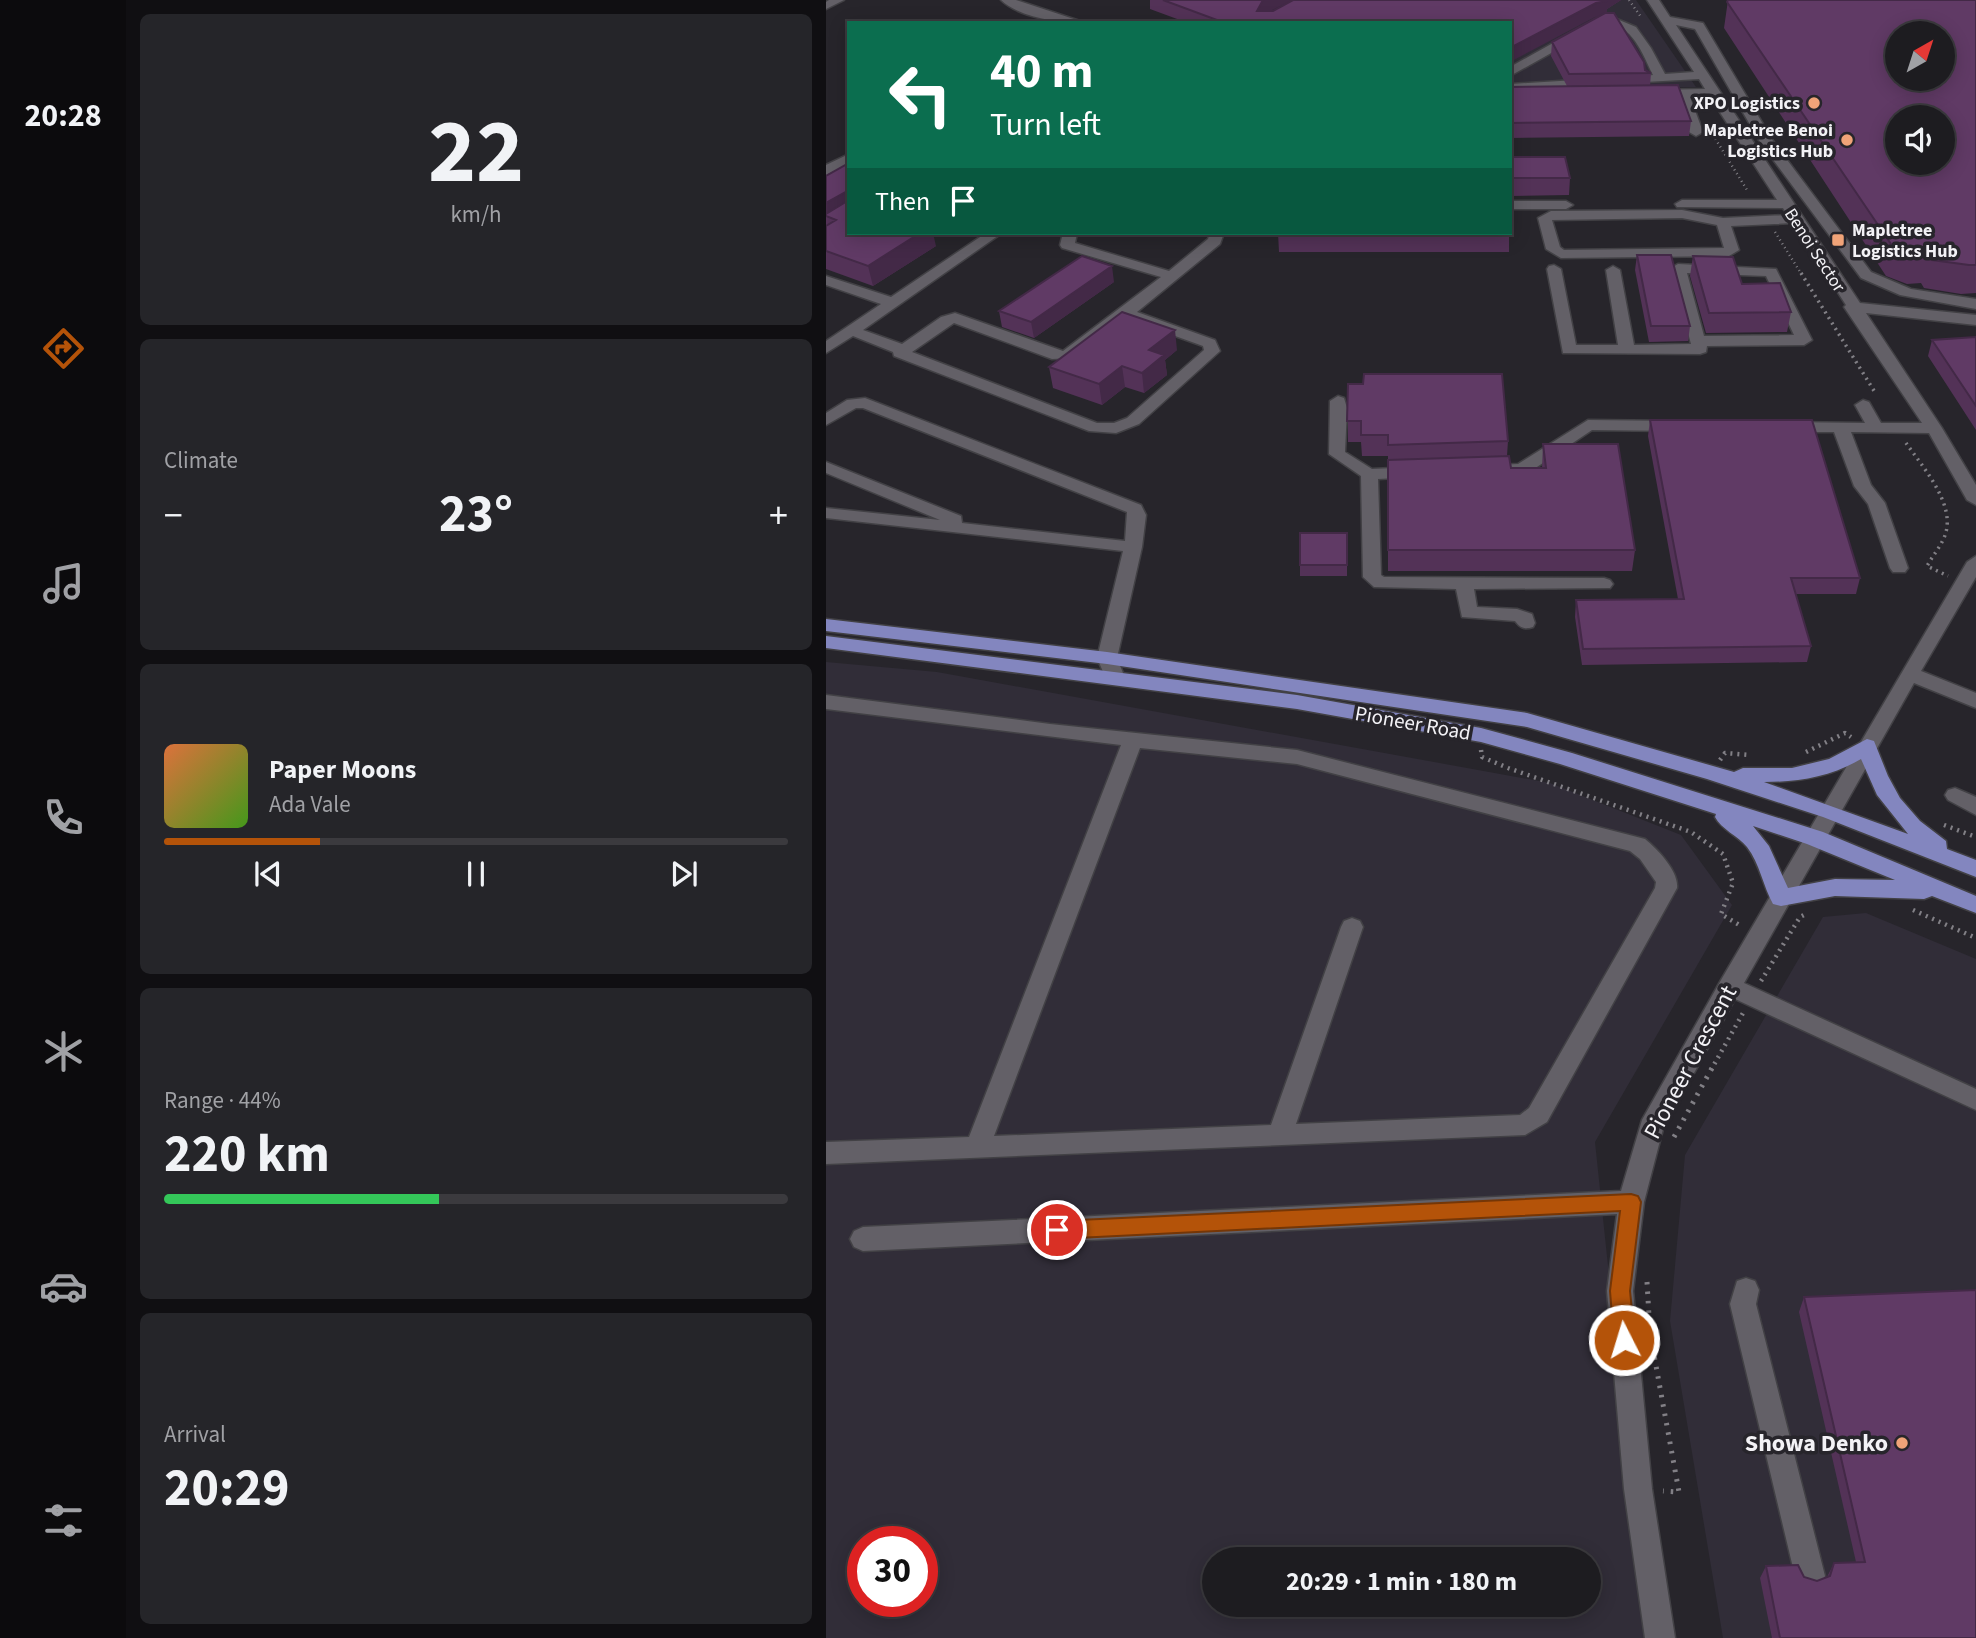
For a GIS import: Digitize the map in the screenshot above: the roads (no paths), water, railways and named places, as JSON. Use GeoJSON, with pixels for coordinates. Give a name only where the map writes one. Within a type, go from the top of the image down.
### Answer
{"type":"FeatureCollection","features":[{"type":"Feature","properties":{"kind":"main road","name":"Pioneer Road"},"geometry":{"type":"LineString","coordinates":[[826,625],[1107,658],[1527,720],[1713,773],[1830,812],[1968,866]]}},
{"type":"Feature","properties":{"kind":"main road","name":"Pioneer Road"},"geometry":{"type":"LineString","coordinates":[[826,642],[1297,702],[1481,735],[1565,758],[1815,838],[1976,905]]}},
{"type":"Feature","properties":{"kind":"main road"},"geometry":{"type":"LineString","coordinates":[[1713,773],[1763,777],[1792,775],[1835,765],[1867,746],[1883,792],[1903,817],[1921,836],[1968,866]]}},
{"type":"Feature","properties":{"kind":"main road"},"geometry":{"type":"LineString","coordinates":[[1676,793],[1738,824],[1756,841],[1781,898],[1840,885],[1947,893]]}},
{"type":"Feature","properties":{"kind":"street"},"geometry":{"type":"LineString","coordinates":[[826,6],[838,0]]}},
{"type":"Feature","properties":{"kind":"street"},"geometry":{"type":"LineString","coordinates":[[1007,0],[1020,7],[1072,21]]}},
{"type":"Feature","properties":{"kind":"street","name":"Benoi Sector"},"geometry":{"type":"LineString","coordinates":[[1653,0],[1852,307],[1934,428],[1976,499]]}},
{"type":"Feature","properties":{"kind":"street"},"geometry":{"type":"LineString","coordinates":[[1512,71],[1600,21],[1615,20],[1633,28],[1661,79]]}},
{"type":"Feature","properties":{"kind":"street"},"geometry":{"type":"LineString","coordinates":[[1665,20],[1699,26],[1767,142],[1866,275],[1883,286],[1920,297],[1976,304]]}},
{"type":"Feature","properties":{"kind":"street"},"geometry":{"type":"LineString","coordinates":[[1634,80],[1702,75]]}},
{"type":"Feature","properties":{"kind":"street"},"geometry":{"type":"LineString","coordinates":[[1512,88],[1605,88],[1512,96]]}},
{"type":"Feature","properties":{"kind":"street"},"geometry":{"type":"LineString","coordinates":[[1643,94],[1713,93]]}},
{"type":"Feature","properties":{"kind":"street"},"geometry":{"type":"LineString","coordinates":[[1686,94],[1696,132]]}},
{"type":"Feature","properties":{"kind":"street"},"geometry":{"type":"LineString","coordinates":[[826,150],[847,157]]}},
{"type":"Feature","properties":{"kind":"street"},"geometry":{"type":"LineString","coordinates":[[826,172],[847,159]]}},
{"type":"Feature","properties":{"kind":"street"},"geometry":{"type":"LineString","coordinates":[[1512,205],[1785,204]]}},
{"type":"Feature","properties":{"kind":"street"},"geometry":{"type":"LineString","coordinates":[[1723,222],[1732,250],[1729,252],[1561,254],[1553,249],[1545,218],[1551,215],[1682,214],[1723,222],[1795,219]]}},
{"type":"Feature","properties":{"kind":"street"},"geometry":{"type":"LineString","coordinates":[[826,348],[992,235]]}},
{"type":"Feature","properties":{"kind":"street"},"geometry":{"type":"LineString","coordinates":[[1069,235],[1067,244],[1172,276]]}},
{"type":"Feature","properties":{"kind":"street"},"geometry":{"type":"LineString","coordinates":[[1126,313],[1205,341],[1212,346],[1212,351],[1133,421],[1116,428],[1095,428],[900,354],[946,320],[955,318],[1063,356],[1126,313],[1215,241],[1216,235]]}},
{"type":"Feature","properties":{"kind":"street"},"geometry":{"type":"LineString","coordinates":[[1554,269],[1569,350],[1701,348],[1678,268],[1771,272],[1804,340],[1699,341]]}},
{"type":"Feature","properties":{"kind":"street"},"geometry":{"type":"LineString","coordinates":[[1613,270],[1627,350]]}},
{"type":"Feature","properties":{"kind":"street"},"geometry":{"type":"LineString","coordinates":[[826,279],[893,303]]}},
{"type":"Feature","properties":{"kind":"street"},"geometry":{"type":"LineString","coordinates":[[1852,307],[1976,320]]}},
{"type":"Feature","properties":{"kind":"street"},"geometry":{"type":"LineString","coordinates":[[853,331],[902,350]]}},
{"type":"Feature","properties":{"kind":"street"},"geometry":{"type":"LineString","coordinates":[[1870,400],[1876,428]]}},
{"type":"Feature","properties":{"kind":"street"},"geometry":{"type":"LineString","coordinates":[[1338,401],[1341,414],[1335,439],[1337,454],[1369,474],[1439,471]]}},
{"type":"Feature","properties":{"kind":"street"},"geometry":{"type":"LineString","coordinates":[[826,420],[853,403],[865,403],[1135,509],[1137,515],[1133,547],[1107,658],[1115,678]]}},
{"type":"Feature","properties":{"kind":"street"},"geometry":{"type":"LineString","coordinates":[[1481,470],[1522,469],[1588,425],[1694,426]]}},
{"type":"Feature","properties":{"kind":"street"},"geometry":{"type":"LineString","coordinates":[[1774,427],[1934,428]]}},
{"type":"Feature","properties":{"kind":"street"},"geometry":{"type":"LineString","coordinates":[[1841,428],[1863,486],[1876,503],[1899,568]]}},
{"type":"Feature","properties":{"kind":"street"},"geometry":{"type":"LineString","coordinates":[[826,467],[979,530]]}},
{"type":"Feature","properties":{"kind":"street"},"geometry":{"type":"LineString","coordinates":[[1369,474],[1374,580],[1385,585],[1604,584]]}},
{"type":"Feature","properties":{"kind":"street"},"geometry":{"type":"LineString","coordinates":[[826,513],[1133,547]]}},
{"type":"Feature","properties":{"kind":"street"},"geometry":{"type":"LineString","coordinates":[[1815,838],[1910,674],[1970,586],[1976,562]]}},
{"type":"Feature","properties":{"kind":"street"},"geometry":{"type":"LineString","coordinates":[[1464,584],[1467,611],[1471,614],[1517,615],[1525,618],[1526,624]]}},
{"type":"Feature","properties":{"kind":"street"},"geometry":{"type":"LineString","coordinates":[[1910,674],[1976,701]]}},
{"type":"Feature","properties":{"kind":"street"},"geometry":{"type":"LineString","coordinates":[[826,702],[1133,740],[1297,757],[1637,845],[1648,853],[1667,881],[1666,888],[1585,1031],[1532,1121],[1525,1125],[826,1153]]}},
{"type":"Feature","properties":{"kind":"street"},"geometry":{"type":"LineString","coordinates":[[977,1147],[1133,740]]}},
{"type":"Feature","properties":{"kind":"street"},"geometry":{"type":"LineString","coordinates":[[1955,795],[1976,807]]}},
{"type":"Feature","properties":{"kind":"street","name":"Pioneer Crescent"},"geometry":{"type":"LineString","coordinates":[[1660,1638],[1638,1489],[1620,1291],[1631,1202],[1651,1127],[1815,838]]}},
{"type":"Feature","properties":{"kind":"street"},"geometry":{"type":"LineString","coordinates":[[1280,1135],[1352,927]]}},
{"type":"Feature","properties":{"kind":"street"},"geometry":{"type":"LineString","coordinates":[[1729,986],[1976,1100]]}},
{"type":"Feature","properties":{"kind":"street"},"geometry":{"type":"LineString","coordinates":[[863,1239],[1631,1202]]}},
{"type":"Feature","properties":{"kind":"street"},"geometry":{"type":"LineString","coordinates":[[1746,1290],[1743,1304],[1810,1576]]}},
{"type":"Feature","properties":{"kind":"place","name":"XPO Logistics"},"geometry":{"type":"Point","coordinates":[1814,103]}},
{"type":"Feature","properties":{"kind":"place","name":"Mapletree Benoi Logistics Hub"},"geometry":{"type":"Point","coordinates":[1847,140]}},
{"type":"Feature","properties":{"kind":"place","name":"Mapletree Logistics Hub"},"geometry":{"type":"Point","coordinates":[1838,240]}},
{"type":"Feature","properties":{"kind":"place","name":"Showa Denko"},"geometry":{"type":"Point","coordinates":[1902,1443]}}]}
